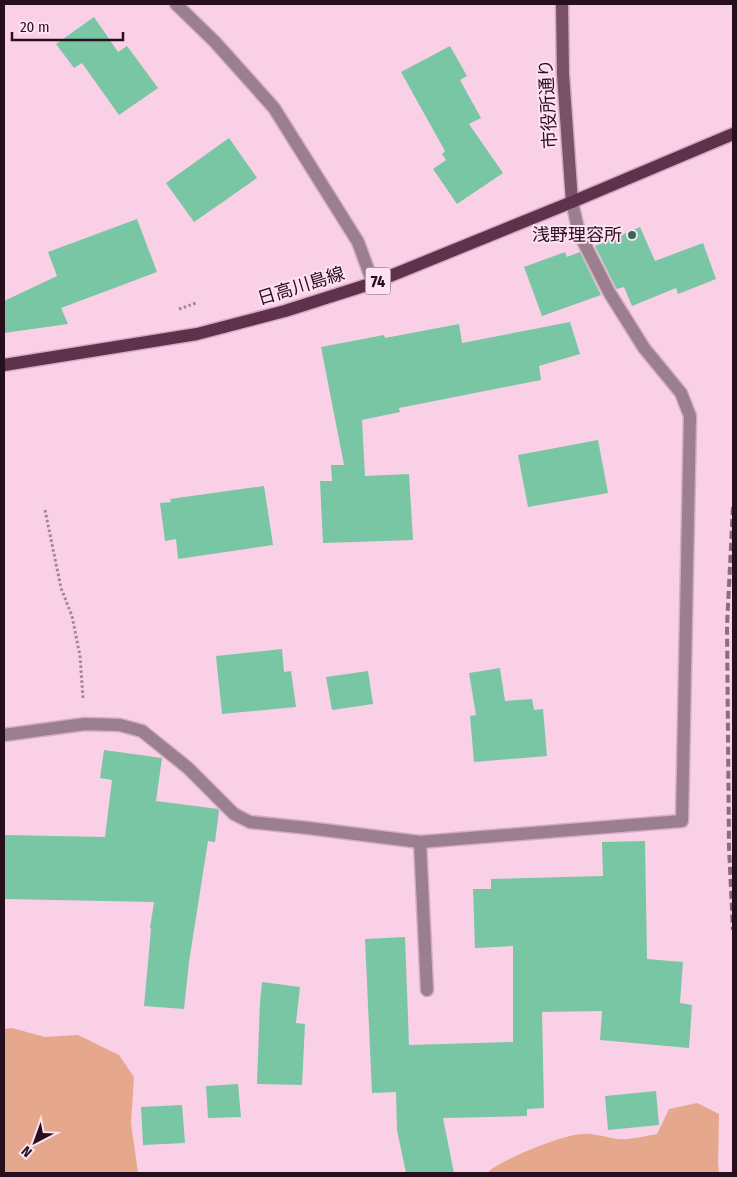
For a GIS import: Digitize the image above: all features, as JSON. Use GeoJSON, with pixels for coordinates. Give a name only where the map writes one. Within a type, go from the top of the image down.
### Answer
{"type":"FeatureCollection","features":[{"type":"Feature","properties":{"kind":"main road","name":"日高川島線"},"geometry":{"type":"LineString","coordinates":[[4,365],[197,334],[285,311],[374,283],[733,134]]}},
{"type":"Feature","properties":{"kind":"street"},"geometry":{"type":"LineString","coordinates":[[176,4],[215,42],[274,108],[358,242],[374,283]]}},
{"type":"Feature","properties":{"kind":"street","name":"市役所通り"},"geometry":{"type":"LineString","coordinates":[[562,4],[563,74],[572,202]]}},
{"type":"Feature","properties":{"kind":"street"},"geometry":{"type":"LineString","coordinates":[[4,734],[84,724],[120,725],[142,731],[188,768],[234,814],[250,822],[420,842],[682,821],[690,416],[681,393],[644,348],[609,292],[579,232],[572,202]]}},
{"type":"Feature","properties":{"kind":"street"},"geometry":{"type":"LineString","coordinates":[[420,842],[427,990]]}},
{"type":"Feature","properties":{"kind":"path"},"geometry":{"type":"LineString","coordinates":[[45,510],[61,588],[72,616],[80,656],[84,724]]}},
{"type":"Feature","properties":{"kind":"shaded area"},"geometry":{"type":"Polygon","coordinates":[[[12,1028],[45,1037],[78,1035],[119,1055],[134,1077],[131,1123],[138,1173],[4,1173],[4,1029],[12,1028]]]}},
{"type":"Feature","properties":{"kind":"shaded area"},"geometry":{"type":"Polygon","coordinates":[[[697,1103],[719,1114],[719,1173],[487,1173],[518,1155],[574,1135],[592,1134],[623,1139],[657,1134],[669,1109],[697,1103]]]}},
{"type":"Feature","properties":{"kind":"building"},"geometry":{"type":"Polygon","coordinates":[[[94,17],[118,52],[127,46],[158,88],[119,115],[82,63],[74,68],[56,44],[94,17]]]}},
{"type":"Feature","properties":{"kind":"building"},"geometry":{"type":"Polygon","coordinates":[[[450,46],[467,76],[460,80],[481,118],[469,124],[503,173],[457,204],[433,169],[446,160],[442,154],[445,151],[401,72],[450,46]]]}},
{"type":"Feature","properties":{"kind":"building"},"geometry":{"type":"Polygon","coordinates":[[[229,138],[257,178],[194,222],[166,183],[229,138]]]}},
{"type":"Feature","properties":{"kind":"building"},"geometry":{"type":"Polygon","coordinates":[[[137,219],[157,272],[61,308],[68,324],[4,333],[4,301],[57,276],[48,252],[137,219]]]}},
{"type":"Feature","properties":{"kind":"building"},"geometry":{"type":"Polygon","coordinates":[[[640,227],[655,261],[703,243],[716,279],[678,294],[676,288],[632,306],[624,287],[616,288],[595,246],[640,227]]]}},
{"type":"Feature","properties":{"kind":"building"},"geometry":{"type":"Polygon","coordinates":[[[565,252],[567,257],[580,252],[601,295],[542,316],[524,267],[565,252]]]}},
{"type":"Feature","properties":{"kind":"building"},"geometry":{"type":"Polygon","coordinates":[[[570,322],[580,354],[539,366],[541,380],[399,408],[400,412],[362,420],[365,476],[409,474],[413,540],[323,543],[320,481],[332,481],[331,465],[344,465],[321,347],[384,335],[385,338],[459,324],[462,343],[570,322]]]}},
{"type":"Feature","properties":{"kind":"building"},"geometry":{"type":"Polygon","coordinates":[[[598,440],[608,493],[528,507],[518,455],[598,440]]]}},
{"type":"Feature","properties":{"kind":"building"},"geometry":{"type":"Polygon","coordinates":[[[264,486],[273,545],[178,559],[176,539],[165,541],[160,503],[171,502],[170,499],[264,486]]]}},
{"type":"Feature","properties":{"kind":"building"},"geometry":{"type":"Polygon","coordinates":[[[282,649],[284,672],[291,671],[296,707],[222,714],[216,656],[282,649]]]}},
{"type":"Feature","properties":{"kind":"building"},"geometry":{"type":"Polygon","coordinates":[[[500,668],[505,701],[532,699],[534,710],[543,709],[547,756],[474,762],[470,716],[476,715],[469,673],[500,668]]]}},
{"type":"Feature","properties":{"kind":"building"},"geometry":{"type":"Polygon","coordinates":[[[368,671],[373,704],[332,710],[326,677],[368,671]]]}},
{"type":"Feature","properties":{"kind":"building"},"geometry":{"type":"Polygon","coordinates":[[[104,750],[162,758],[156,801],[218,809],[219,811],[215,842],[208,841],[189,962],[184,1009],[144,1006],[154,902],[4,899],[4,835],[105,837],[112,780],[100,778],[104,750]]]}},
{"type":"Feature","properties":{"kind":"building"},"geometry":{"type":"Polygon","coordinates":[[[645,841],[647,959],[683,962],[680,1003],[692,1005],[689,1048],[600,1040],[602,1011],[542,1012],[544,1108],[527,1109],[527,1116],[443,1118],[454,1173],[406,1173],[397,1130],[396,1092],[372,1093],[365,939],[405,937],[409,1045],[513,1042],[513,946],[475,948],[473,889],[491,889],[491,879],[603,876],[602,842],[645,841]]]}},
{"type":"Feature","properties":{"kind":"building"},"geometry":{"type":"Polygon","coordinates":[[[262,982],[300,987],[296,1023],[305,1024],[302,1085],[257,1084],[262,982]]]}},
{"type":"Feature","properties":{"kind":"building"},"geometry":{"type":"Polygon","coordinates":[[[238,1084],[241,1117],[208,1118],[206,1086],[238,1084]]]}},
{"type":"Feature","properties":{"kind":"building"},"geometry":{"type":"Polygon","coordinates":[[[656,1091],[659,1125],[608,1130],[605,1096],[656,1091]]]}},
{"type":"Feature","properties":{"kind":"building"},"geometry":{"type":"Polygon","coordinates":[[[182,1105],[185,1143],[143,1145],[141,1107],[182,1105]]]}},
{"type":"Feature","properties":{"kind":"railway"},"geometry":{"type":"LineString","coordinates":[[733,507],[727,625],[729,848],[733,930]]}},
{"type":"Feature","properties":{"kind":"place","name":"浅野理容所"},"geometry":{"type":"Point","coordinates":[632,235]}}]}
